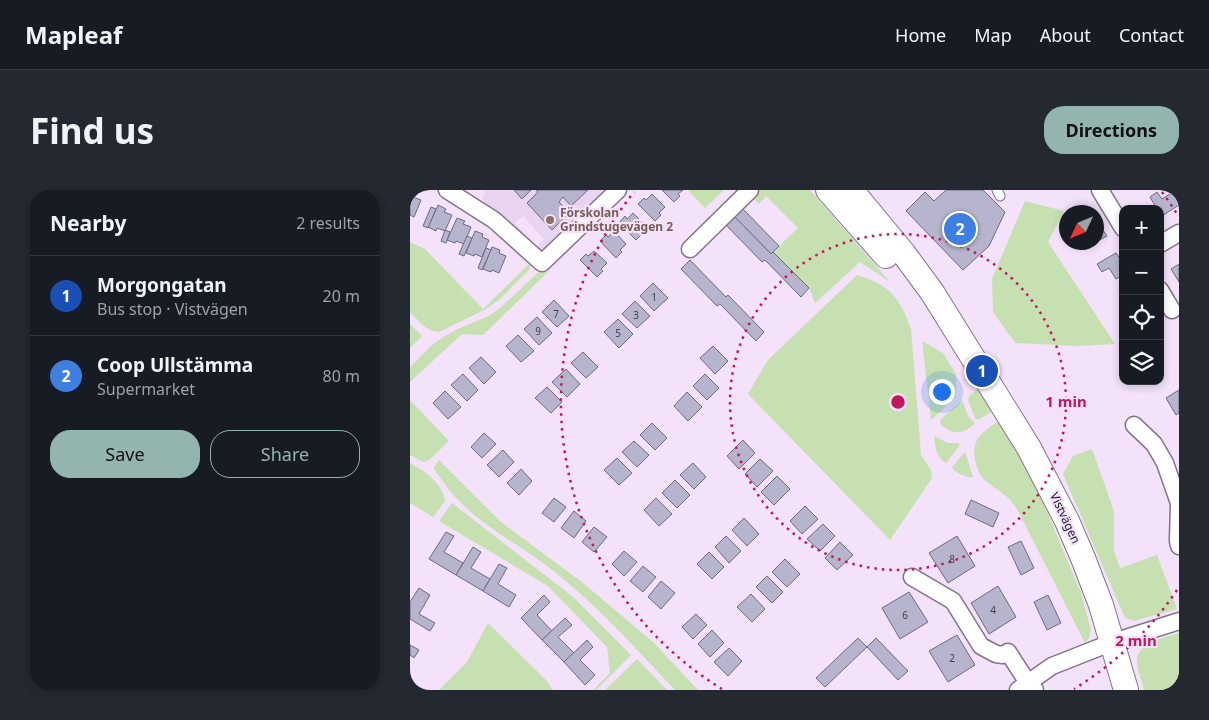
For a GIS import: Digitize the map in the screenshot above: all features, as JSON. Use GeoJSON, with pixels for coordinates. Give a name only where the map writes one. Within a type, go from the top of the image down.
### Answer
{"type":"FeatureCollection","features":[{"type":"Feature","properties":{"kind":"main road","name":"Vistvägen"},"geometry":{"type":"LineString","coordinates":[[828,190],[975,360]]}},
{"type":"Feature","properties":{"kind":"main road","name":"Vistvägen"},"geometry":{"type":"LineString","coordinates":[[851,190],[921,276],[1007,411],[1037,462],[1067,521],[1101,605],[1126,690]]}},
{"type":"Feature","properties":{"kind":"street"},"geometry":{"type":"LineString","coordinates":[[447,190],[494,220],[542,263],[618,190]]}},
{"type":"Feature","properties":{"kind":"street"},"geometry":{"type":"LineString","coordinates":[[690,249],[750,190]]}},
{"type":"Feature","properties":{"kind":"street"},"geometry":{"type":"LineString","coordinates":[[1100,190],[1119,221]]}},
{"type":"Feature","properties":{"kind":"street"},"geometry":{"type":"LineString","coordinates":[[1164,242],[1179,233]]}},
{"type":"Feature","properties":{"kind":"street"},"geometry":{"type":"LineString","coordinates":[[1163,295],[1172,310]]}},
{"type":"Feature","properties":{"kind":"street"},"geometry":{"type":"LineString","coordinates":[[1134,425],[1154,444],[1165,464],[1179,503],[1179,546]]}},
{"type":"Feature","properties":{"kind":"street"},"geometry":{"type":"LineString","coordinates":[[912,577],[953,601],[981,646],[996,654],[1003,655],[1008,652],[1027,688],[1052,666],[1113,642],[1179,621]]}},
{"type":"Feature","properties":{"kind":"shaded area","name":"Förskolan Grindstugevägen 2"},"geometry":{"type":"Polygon","coordinates":[[[485,190],[604,190],[538,256],[482,199],[485,190]],[[523,216],[515,223],[537,246],[544,239],[523,216]]]}},
{"type":"Feature","properties":{"kind":"green space"},"geometry":{"type":"Polygon","coordinates":[[[688,190],[724,190],[705,208],[688,190]]]}},
{"type":"Feature","properties":{"kind":"green space"},"geometry":{"type":"Polygon","coordinates":[[[758,190],[810,190],[890,282],[860,262],[815,303],[809,288],[773,252],[798,228],[766,196],[759,204],[754,199],[758,190]]]}},
{"type":"Feature","properties":{"kind":"green space"},"geometry":{"type":"Polygon","coordinates":[[[1025,201],[1059,210],[1059,221],[1048,242],[1115,344],[1078,346],[1015,343],[993,312],[992,279],[1025,201]]]}},
{"type":"Feature","properties":{"kind":"green space"},"geometry":{"type":"Polygon","coordinates":[[[410,242],[425,249],[483,309],[532,261],[529,270],[499,300],[484,310],[439,332],[426,328],[410,312],[410,242]]]}},
{"type":"Feature","properties":{"kind":"green space"},"geometry":{"type":"Polygon","coordinates":[[[542,269],[547,273],[483,335],[462,334],[410,382],[410,367],[432,345],[460,328],[487,317],[500,308],[542,269]]]}},
{"type":"Feature","properties":{"kind":"green space"},"geometry":{"type":"Polygon","coordinates":[[[857,275],[886,288],[898,301],[907,318],[911,329],[921,455],[931,470],[932,478],[890,540],[748,394],[768,360],[857,275]]]}},
{"type":"Feature","properties":{"kind":"green space"},"geometry":{"type":"Polygon","coordinates":[[[410,324],[422,336],[410,348],[410,324]]]}},
{"type":"Feature","properties":{"kind":"green space"},"geometry":{"type":"Polygon","coordinates":[[[922,341],[943,353],[956,374],[956,397],[931,420],[922,341]]]}},
{"type":"Feature","properties":{"kind":"green space"},"geometry":{"type":"Polygon","coordinates":[[[977,390],[994,410],[978,420],[975,418],[968,400],[970,395],[977,390]]]}},
{"type":"Feature","properties":{"kind":"green space"},"geometry":{"type":"Polygon","coordinates":[[[410,400],[449,441],[429,460],[423,462],[410,455],[410,400]]]}},
{"type":"Feature","properties":{"kind":"green space"},"geometry":{"type":"Polygon","coordinates":[[[962,400],[968,416],[975,423],[967,429],[953,432],[940,423],[941,419],[962,400]]]}},
{"type":"Feature","properties":{"kind":"green space"},"geometry":{"type":"Polygon","coordinates":[[[1000,420],[1043,502],[1081,593],[1091,630],[1089,638],[1085,643],[1017,509],[1006,496],[983,478],[977,469],[974,452],[977,441],[984,432],[1000,420]]]}},
{"type":"Feature","properties":{"kind":"green space"},"geometry":{"type":"Polygon","coordinates":[[[934,436],[948,443],[958,443],[960,445],[946,463],[938,455],[934,436]]]}},
{"type":"Feature","properties":{"kind":"green space"},"geometry":{"type":"Polygon","coordinates":[[[1092,449],[1114,511],[1114,551],[1120,568],[1157,555],[1177,609],[1134,621],[1125,618],[1063,474],[1073,456],[1092,449]]]}},
{"type":"Feature","properties":{"kind":"green space"},"geometry":{"type":"Polygon","coordinates":[[[965,452],[973,477],[961,475],[952,467],[965,452]]]}},
{"type":"Feature","properties":{"kind":"green space"},"geometry":{"type":"Polygon","coordinates":[[[439,460],[501,522],[583,583],[653,642],[698,690],[675,690],[618,630],[572,586],[467,509],[453,495],[435,471],[434,467],[439,460]]]}},
{"type":"Feature","properties":{"kind":"green space"},"geometry":{"type":"Polygon","coordinates":[[[410,463],[432,478],[443,495],[445,501],[433,517],[410,503],[410,463]]]}},
{"type":"Feature","properties":{"kind":"green space"},"geometry":{"type":"Polygon","coordinates":[[[452,503],[572,596],[631,655],[596,690],[593,690],[610,673],[607,647],[548,586],[439,521],[452,503]]]}},
{"type":"Feature","properties":{"kind":"green space"},"geometry":{"type":"Polygon","coordinates":[[[488,623],[546,680],[553,690],[439,690],[467,662],[488,623]]]}},
{"type":"Feature","properties":{"kind":"green space"},"geometry":{"type":"Polygon","coordinates":[[[1179,633],[1179,690],[1144,690],[1137,663],[1141,650],[1152,642],[1179,633]]]}},
{"type":"Feature","properties":{"kind":"green space"},"geometry":{"type":"Polygon","coordinates":[[[637,659],[667,690],[605,690],[637,659]]]}},
{"type":"Feature","properties":{"kind":"building"},"geometry":{"type":"Polygon","coordinates":[[[514,190],[531,190],[522,199],[514,190]]]}},
{"type":"Feature","properties":{"kind":"building"},"geometry":{"type":"Polygon","coordinates":[[[536,190],[588,190],[571,206],[563,197],[559,202],[569,213],[552,230],[527,203],[538,192],[536,190]]]}},
{"type":"Feature","properties":{"kind":"building"},"geometry":{"type":"Polygon","coordinates":[[[662,190],[683,190],[678,194],[680,196],[674,202],[662,190]]]}},
{"type":"Feature","properties":{"kind":"building"},"geometry":{"type":"Polygon","coordinates":[[[946,190],[983,190],[1005,212],[989,246],[963,270],[906,211],[925,192],[934,201],[946,190]]]}},
{"type":"Feature","properties":{"kind":"building"},"geometry":{"type":"Polygon","coordinates":[[[410,192],[415,194],[413,197],[421,200],[414,217],[410,215],[410,192]]]}},
{"type":"Feature","properties":{"kind":"building"},"geometry":{"type":"Polygon","coordinates":[[[1157,192],[1162,199],[1173,192],[1179,205],[1164,215],[1164,205],[1155,205],[1150,197],[1157,192]]]}},
{"type":"Feature","properties":{"kind":"building"},"geometry":{"type":"Polygon","coordinates":[[[652,194],[665,207],[655,221],[638,204],[652,194]]]}},
{"type":"Feature","properties":{"kind":"building"},"geometry":{"type":"Polygon","coordinates":[[[438,205],[446,209],[444,212],[452,215],[445,231],[437,228],[436,231],[428,227],[438,205]]]}},
{"type":"Feature","properties":{"kind":"building"},"geometry":{"type":"Polygon","coordinates":[[[431,207],[436,209],[428,228],[423,226],[431,207]]]}},
{"type":"Feature","properties":{"kind":"building"},"geometry":{"type":"Polygon","coordinates":[[[743,209],[779,246],[771,254],[735,217],[743,209]]]}},
{"type":"Feature","properties":{"kind":"building"},"geometry":{"type":"Polygon","coordinates":[[[633,213],[646,226],[636,240],[619,223],[625,216],[627,219],[633,213]]]}},
{"type":"Feature","properties":{"kind":"building"},"geometry":{"type":"Polygon","coordinates":[[[735,217],[771,254],[773,252],[809,288],[801,297],[765,260],[762,262],[726,225],[735,217]]]}},
{"type":"Feature","properties":{"kind":"building"},"geometry":{"type":"Polygon","coordinates":[[[457,218],[465,221],[463,224],[471,227],[464,244],[447,240],[457,218]]]}},
{"type":"Feature","properties":{"kind":"building"},"geometry":{"type":"Polygon","coordinates":[[[445,230],[450,232],[446,243],[441,241],[445,230]]]}},
{"type":"Feature","properties":{"kind":"building"},"geometry":{"type":"Polygon","coordinates":[[[475,231],[483,234],[482,237],[489,240],[482,257],[466,253],[475,231]]]}},
{"type":"Feature","properties":{"kind":"building"},"geometry":{"type":"Polygon","coordinates":[[[614,231],[626,244],[616,258],[600,241],[614,231]]]}},
{"type":"Feature","properties":{"kind":"building"},"geometry":{"type":"Polygon","coordinates":[[[467,236],[472,238],[464,256],[459,254],[467,236]]]}},
{"type":"Feature","properties":{"kind":"building"},"geometry":{"type":"Polygon","coordinates":[[[492,247],[500,250],[499,253],[506,256],[499,273],[483,269],[492,247]]]}},
{"type":"Feature","properties":{"kind":"building"},"geometry":{"type":"Polygon","coordinates":[[[486,248],[491,250],[482,270],[478,268],[486,248]]]}},
{"type":"Feature","properties":{"kind":"building"},"geometry":{"type":"Polygon","coordinates":[[[594,251],[607,263],[597,277],[580,260],[586,254],[588,256],[594,251]]]}},
{"type":"Feature","properties":{"kind":"building"},"geometry":{"type":"Polygon","coordinates":[[[1116,253],[1119,257],[1119,277],[1116,279],[1109,268],[1102,272],[1097,264],[1116,253]]]}},
{"type":"Feature","properties":{"kind":"building"},"geometry":{"type":"Polygon","coordinates":[[[690,260],[764,332],[756,341],[720,304],[717,306],[681,269],[690,260]]]}},
{"type":"Feature","properties":{"kind":"building"},"geometry":{"type":"Polygon","coordinates":[[[1179,264],[1179,282],[1171,269],[1179,264]]]}},
{"type":"Feature","properties":{"kind":"building"},"geometry":{"type":"Polygon","coordinates":[[[653,283],[668,298],[654,311],[640,296],[653,283]]]}},
{"type":"Feature","properties":{"kind":"building"},"geometry":{"type":"Polygon","coordinates":[[[554,300],[569,316],[557,327],[542,312],[554,300]]]}},
{"type":"Feature","properties":{"kind":"building"},"geometry":{"type":"Polygon","coordinates":[[[635,301],[650,316],[637,328],[622,314],[635,301]]]}},
{"type":"Feature","properties":{"kind":"building"},"geometry":{"type":"Polygon","coordinates":[[[537,317],[552,333],[539,345],[524,329],[537,317]]]}},
{"type":"Feature","properties":{"kind":"building"},"geometry":{"type":"Polygon","coordinates":[[[618,319],[633,334],[619,348],[604,332],[618,319]]]}},
{"type":"Feature","properties":{"kind":"building"},"geometry":{"type":"Polygon","coordinates":[[[518,335],[534,351],[521,362],[506,346],[518,335]]]}},
{"type":"Feature","properties":{"kind":"building"},"geometry":{"type":"Polygon","coordinates":[[[713,346],[728,361],[715,374],[700,358],[713,346]]]}},
{"type":"Feature","properties":{"kind":"building"},"geometry":{"type":"Polygon","coordinates":[[[583,352],[598,367],[586,378],[571,363],[583,352]]]}},
{"type":"Feature","properties":{"kind":"building"},"geometry":{"type":"Polygon","coordinates":[[[481,357],[496,372],[484,384],[469,368],[481,357]]]}},
{"type":"Feature","properties":{"kind":"building"},"geometry":{"type":"Polygon","coordinates":[[[566,369],[580,384],[567,397],[552,382],[566,369]]]}},
{"type":"Feature","properties":{"kind":"building"},"geometry":{"type":"Polygon","coordinates":[[[463,374],[478,390],[467,401],[451,385],[463,374]]]}},
{"type":"Feature","properties":{"kind":"building"},"geometry":{"type":"Polygon","coordinates":[[[705,374],[719,388],[707,400],[693,386],[705,374]]]}},
{"type":"Feature","properties":{"kind":"building"},"geometry":{"type":"Polygon","coordinates":[[[547,387],[562,402],[551,413],[535,398],[547,387]]]}},
{"type":"Feature","properties":{"kind":"building"},"geometry":{"type":"Polygon","coordinates":[[[1179,390],[1179,413],[1176,415],[1166,398],[1179,390]]]}},
{"type":"Feature","properties":{"kind":"building"},"geometry":{"type":"Polygon","coordinates":[[[445,391],[461,407],[448,419],[433,403],[445,391]]]}},
{"type":"Feature","properties":{"kind":"building"},"geometry":{"type":"Polygon","coordinates":[[[687,392],[702,407],[688,421],[674,406],[687,392]]]}},
{"type":"Feature","properties":{"kind":"building"},"geometry":{"type":"Polygon","coordinates":[[[652,423],[667,438],[655,450],[640,435],[652,423]]]}},
{"type":"Feature","properties":{"kind":"building"},"geometry":{"type":"Polygon","coordinates":[[[484,433],[496,444],[482,458],[471,447],[484,433]]]}},
{"type":"Feature","properties":{"kind":"building"},"geometry":{"type":"Polygon","coordinates":[[[743,440],[755,453],[739,469],[727,456],[743,440]]]}},
{"type":"Feature","properties":{"kind":"building"},"geometry":{"type":"Polygon","coordinates":[[[634,441],[649,455],[637,467],[622,452],[634,441]]]}},
{"type":"Feature","properties":{"kind":"building"},"geometry":{"type":"Polygon","coordinates":[[[503,450],[514,462],[499,477],[487,465],[503,450]]]}},
{"type":"Feature","properties":{"kind":"building"},"geometry":{"type":"Polygon","coordinates":[[[617,458],[632,473],[619,485],[604,470],[617,458]]]}},
{"type":"Feature","properties":{"kind":"building"},"geometry":{"type":"Polygon","coordinates":[[[760,459],[773,471],[757,487],[745,474],[760,459]]]}},
{"type":"Feature","properties":{"kind":"building"},"geometry":{"type":"Polygon","coordinates":[[[693,463],[706,477],[694,489],[680,475],[693,463]]]}},
{"type":"Feature","properties":{"kind":"building"},"geometry":{"type":"Polygon","coordinates":[[[521,469],[532,481],[519,495],[507,483],[521,469]]]}},
{"type":"Feature","properties":{"kind":"building"},"geometry":{"type":"Polygon","coordinates":[[[777,476],[790,489],[774,505],[761,492],[777,476]]]}},
{"type":"Feature","properties":{"kind":"building"},"geometry":{"type":"Polygon","coordinates":[[[675,480],[690,495],[677,508],[662,493],[675,480]]]}},
{"type":"Feature","properties":{"kind":"building"},"geometry":{"type":"Polygon","coordinates":[[[554,498],[566,507],[554,522],[542,513],[554,498]]]}},
{"type":"Feature","properties":{"kind":"building"},"geometry":{"type":"Polygon","coordinates":[[[656,498],[672,514],[659,526],[644,510],[656,498]]]}},
{"type":"Feature","properties":{"kind":"building"},"geometry":{"type":"Polygon","coordinates":[[[971,500],[999,513],[993,527],[965,514],[971,500]]]}},
{"type":"Feature","properties":{"kind":"building"},"geometry":{"type":"Polygon","coordinates":[[[805,506],[818,519],[802,534],[790,521],[805,506]]]}},
{"type":"Feature","properties":{"kind":"building"},"geometry":{"type":"Polygon","coordinates":[[[574,511],[586,521],[574,538],[561,528],[574,511]]]}},
{"type":"Feature","properties":{"kind":"building"},"geometry":{"type":"Polygon","coordinates":[[[744,518],[759,534],[747,546],[732,530],[744,518]]]}},
{"type":"Feature","properties":{"kind":"building"},"geometry":{"type":"Polygon","coordinates":[[[823,524],[835,536],[820,551],[807,539],[823,524]]]}},
{"type":"Feature","properties":{"kind":"building"},"geometry":{"type":"Polygon","coordinates":[[[594,527],[607,537],[594,552],[582,542],[594,527]]]}},
{"type":"Feature","properties":{"kind":"building"},"geometry":{"type":"Polygon","coordinates":[[[446,532],[454,536],[444,552],[463,563],[456,575],[429,559],[446,532]]]}},
{"type":"Feature","properties":{"kind":"building"},"geometry":{"type":"Polygon","coordinates":[[[726,536],[741,551],[729,563],[715,547],[726,536]]]}},
{"type":"Feature","properties":{"kind":"building"},"geometry":{"type":"Polygon","coordinates":[[[957,536],[975,566],[948,583],[929,553],[957,536]]]}},
{"type":"Feature","properties":{"kind":"building"},"geometry":{"type":"Polygon","coordinates":[[[1021,541],[1034,568],[1021,575],[1008,547],[1021,541]]]}},
{"type":"Feature","properties":{"kind":"building"},"geometry":{"type":"Polygon","coordinates":[[[840,542],[853,555],[837,570],[825,558],[840,542]]]}},
{"type":"Feature","properties":{"kind":"building"},"geometry":{"type":"Polygon","coordinates":[[[473,547],[481,552],[471,568],[490,579],[483,591],[456,575],[473,547]]]}},
{"type":"Feature","properties":{"kind":"building"},"geometry":{"type":"Polygon","coordinates":[[[624,551],[637,562],[624,576],[612,564],[624,551]]]}},
{"type":"Feature","properties":{"kind":"building"},"geometry":{"type":"Polygon","coordinates":[[[709,552],[724,567],[712,579],[697,564],[709,552]]]}},
{"type":"Feature","properties":{"kind":"building"},"geometry":{"type":"Polygon","coordinates":[[[785,559],[800,574],[787,587],[772,572],[785,559]]]}},
{"type":"Feature","properties":{"kind":"building"},"geometry":{"type":"Polygon","coordinates":[[[499,564],[507,568],[498,584],[516,595],[509,607],[483,591],[499,564]]]}},
{"type":"Feature","properties":{"kind":"building"},"geometry":{"type":"Polygon","coordinates":[[[643,566],[656,577],[643,592],[630,581],[643,566]]]}},
{"type":"Feature","properties":{"kind":"building"},"geometry":{"type":"Polygon","coordinates":[[[767,576],[783,592],[772,603],[756,587],[767,576]]]}},
{"type":"Feature","properties":{"kind":"building"},"geometry":{"type":"Polygon","coordinates":[[[661,581],[675,593],[661,609],[648,597],[661,581]]]}},
{"type":"Feature","properties":{"kind":"building"},"geometry":{"type":"Polygon","coordinates":[[[998,586],[1016,617],[989,634],[971,603],[998,586]]]}},
{"type":"Feature","properties":{"kind":"building"},"geometry":{"type":"Polygon","coordinates":[[[419,588],[430,595],[419,614],[435,623],[430,631],[410,619],[410,602],[419,588]]]}},
{"type":"Feature","properties":{"kind":"building"},"geometry":{"type":"Polygon","coordinates":[[[909,592],[928,622],[900,639],[882,608],[909,592]]]}},
{"type":"Feature","properties":{"kind":"building"},"geometry":{"type":"Polygon","coordinates":[[[751,594],[765,609],[752,622],[737,607],[751,594]]]}},
{"type":"Feature","properties":{"kind":"building"},"geometry":{"type":"Polygon","coordinates":[[[544,595],[550,602],[537,615],[552,631],[542,640],[521,618],[544,595]]]}},
{"type":"Feature","properties":{"kind":"building"},"geometry":{"type":"Polygon","coordinates":[[[1048,595],[1061,623],[1047,630],[1034,602],[1048,595]]]}},
{"type":"Feature","properties":{"kind":"building"},"geometry":{"type":"Polygon","coordinates":[[[696,614],[707,625],[693,639],[682,627],[696,614]]]}},
{"type":"Feature","properties":{"kind":"building"},"geometry":{"type":"Polygon","coordinates":[[[565,618],[572,625],[558,637],[574,653],[564,662],[542,640],[565,618]]]}},
{"type":"Feature","properties":{"kind":"building"},"geometry":{"type":"Polygon","coordinates":[[[712,630],[724,643],[710,657],[698,644],[712,630]]]}},
{"type":"Feature","properties":{"kind":"building"},"geometry":{"type":"Polygon","coordinates":[[[957,635],[975,665],[948,682],[929,651],[957,635]]]}},
{"type":"Feature","properties":{"kind":"building"},"geometry":{"type":"Polygon","coordinates":[[[858,638],[867,647],[825,687],[816,678],[858,638]]]}},
{"type":"Feature","properties":{"kind":"building"},"geometry":{"type":"Polygon","coordinates":[[[876,638],[908,671],[898,680],[867,647],[876,638]]]}},
{"type":"Feature","properties":{"kind":"building"},"geometry":{"type":"Polygon","coordinates":[[[587,640],[593,647],[580,660],[595,675],[585,685],[564,662],[587,640]]]}},
{"type":"Feature","properties":{"kind":"building"},"geometry":{"type":"Polygon","coordinates":[[[410,645],[419,650],[414,658],[410,655],[410,645]]]}},
{"type":"Feature","properties":{"kind":"building"},"geometry":{"type":"Polygon","coordinates":[[[729,648],[742,661],[728,676],[714,662],[729,648]]]}},
{"type":"Feature","properties":{"kind":"place","name":"Förskolan Grindstugevägen 2"},"geometry":{"type":"Point","coordinates":[550,220]}},
{"type":"Feature","properties":{"kind":"place","name":"Coop Ullstämma"},"geometry":{"type":"Point","coordinates":[960,229]}},
{"type":"Feature","properties":{"kind":"place","name":"Morgongatan"},"geometry":{"type":"Point","coordinates":[982,371]}}]}
